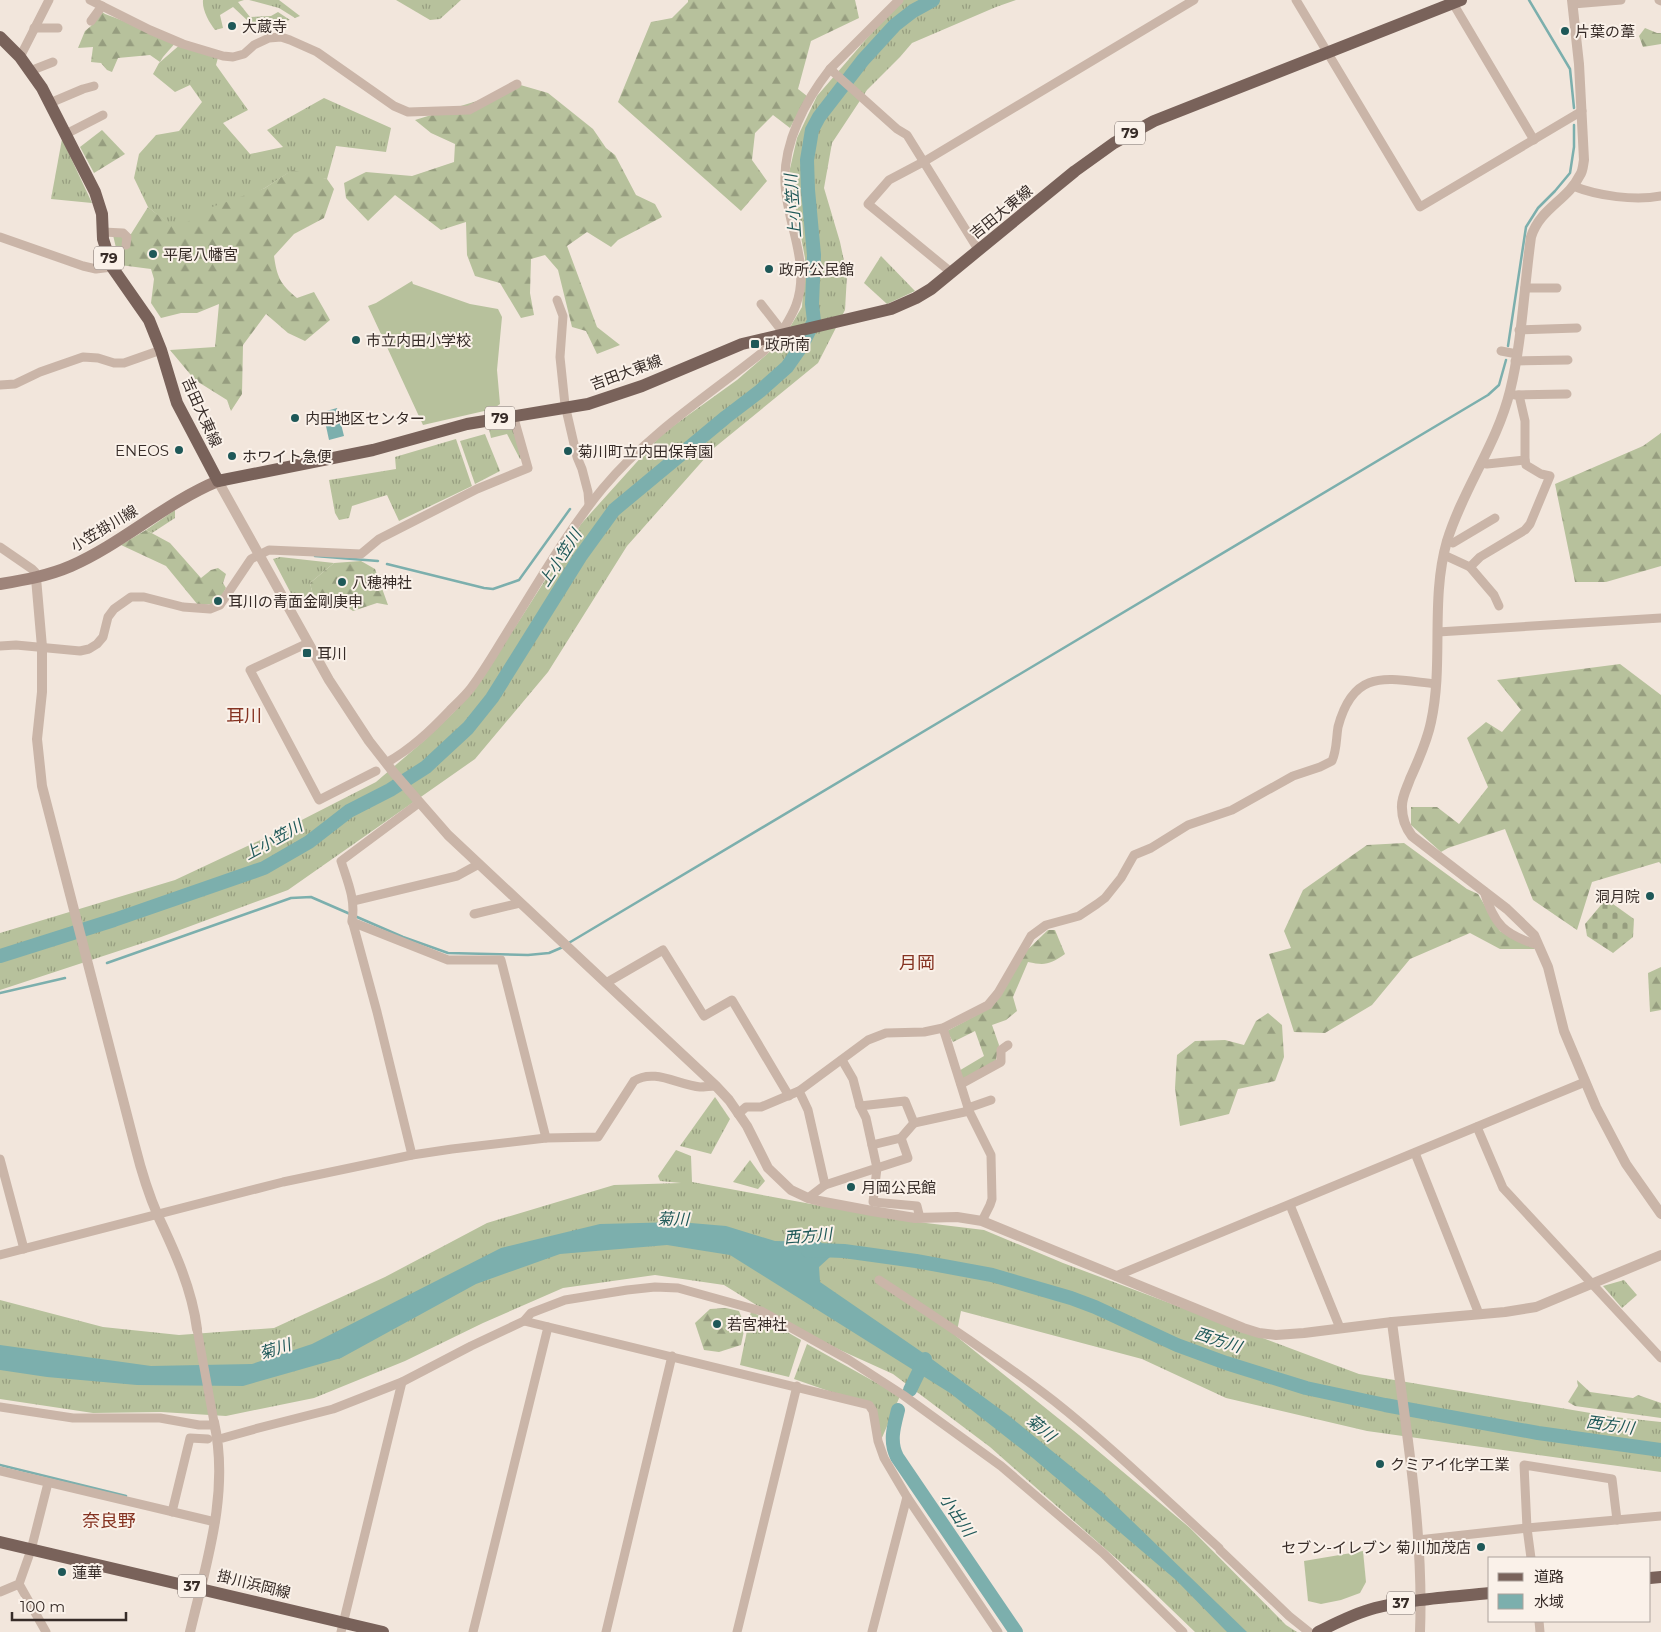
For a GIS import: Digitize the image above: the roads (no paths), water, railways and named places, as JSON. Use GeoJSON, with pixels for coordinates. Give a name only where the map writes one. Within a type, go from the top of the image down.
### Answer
{"type":"FeatureCollection","features":[{"type":"Feature","properties":{"kind":"main road","name":"吉田大東線"},"geometry":{"type":"LineString","coordinates":[[0,37],[20,57],[42,88],[95,192],[102,214],[103,239],[112,267],[149,320],[161,350],[177,403],[218,481],[373,450],[458,427],[514,415],[566,408],[606,398],[642,386],[734,347],[779,334],[897,307],[923,294],[952,273],[1099,153],[1135,130],[1455,1]]}},
{"type":"Feature","properties":{"kind":"main road","name":"小笠掛川線"},"geometry":{"type":"LineString","coordinates":[[0,584],[36,578],[71,566],[97,553],[176,502],[218,481]]}},
{"type":"Feature","properties":{"kind":"main road","name":"掛川浜岡線"},"geometry":{"type":"LineString","coordinates":[[0,1542],[200,1588],[342,1627],[383,1632]]}},
{"type":"Feature","properties":{"kind":"main road","name":"37"},"geometry":{"type":"LineString","coordinates":[[1318,1632],[1374,1608],[1421,1600],[1488,1593]]}},
{"type":"Feature","properties":{"kind":"street"},"geometry":{"type":"LineString","coordinates":[[20,57],[49,0]]}},
{"type":"Feature","properties":{"kind":"street"},"geometry":{"type":"LineString","coordinates":[[90,0],[183,44],[223,56],[233,57],[244,54],[254,45],[269,38],[282,37],[317,52],[394,106],[408,112],[469,110],[516,84]]}},
{"type":"Feature","properties":{"kind":"street"},"geometry":{"type":"LineString","coordinates":[[386,763],[405,752],[425,736],[470,689],[552,560],[589,505],[604,487],[637,453],[764,351],[779,334],[796,307],[801,272],[797,242],[788,210],[785,185],[787,153],[806,104],[899,0]]}},
{"type":"Feature","properties":{"kind":"street"},"geometry":{"type":"LineString","coordinates":[[952,273],[868,204],[889,180],[925,161],[1194,0]]}},
{"type":"Feature","properties":{"kind":"street"},"geometry":{"type":"LineString","coordinates":[[1296,0],[1420,207],[1582,110]]}},
{"type":"Feature","properties":{"kind":"street"},"geometry":{"type":"LineString","coordinates":[[1621,0],[1573,2],[1584,160],[1581,174],[1573,186],[1541,216],[1534,227],[1530,243],[1519,330],[1514,395],[1452,526],[1447,541],[1440,585],[1436,684],[1431,722],[1401,807],[1404,821],[1412,836],[1507,908],[1534,935],[1548,967],[1564,1031],[1585,1082],[1626,1164],[1661,1214]]}},
{"type":"Feature","properties":{"kind":"street"},"geometry":{"type":"LineString","coordinates":[[1455,1],[1534,140]]}},
{"type":"Feature","properties":{"kind":"street"},"geometry":{"type":"LineString","coordinates":[[91,21],[102,6]]}},
{"type":"Feature","properties":{"kind":"street"},"geometry":{"type":"LineString","coordinates":[[34,28],[58,28]]}},
{"type":"Feature","properties":{"kind":"street"},"geometry":{"type":"LineString","coordinates":[[30,71],[53,62]]}},
{"type":"Feature","properties":{"kind":"street"},"geometry":{"type":"LineString","coordinates":[[833,72],[907,135],[925,161],[979,251]]}},
{"type":"Feature","properties":{"kind":"street"},"geometry":{"type":"LineString","coordinates":[[50,103],[94,86]]}},
{"type":"Feature","properties":{"kind":"street"},"geometry":{"type":"LineString","coordinates":[[66,134],[103,115]]}},
{"type":"Feature","properties":{"kind":"street"},"geometry":{"type":"LineString","coordinates":[[1573,186],[1585,191],[1638,199],[1661,196]]}},
{"type":"Feature","properties":{"kind":"street"},"geometry":{"type":"LineString","coordinates":[[103,232],[123,233],[127,237],[126,245]]}},
{"type":"Feature","properties":{"kind":"street"},"geometry":{"type":"LineString","coordinates":[[0,237],[83,266],[96,269],[112,267]]}},
{"type":"Feature","properties":{"kind":"street"},"geometry":{"type":"LineString","coordinates":[[1525,288],[1557,288]]}},
{"type":"Feature","properties":{"kind":"street"},"geometry":{"type":"LineString","coordinates":[[557,300],[563,316],[560,357],[566,408],[576,457],[582,469],[588,492],[589,505]]}},
{"type":"Feature","properties":{"kind":"street"},"geometry":{"type":"LineString","coordinates":[[761,304],[779,334]]}},
{"type":"Feature","properties":{"kind":"street"},"geometry":{"type":"LineString","coordinates":[[1519,330],[1577,328]]}},
{"type":"Feature","properties":{"kind":"street"},"geometry":{"type":"LineString","coordinates":[[0,385],[15,384],[38,373],[83,357],[98,358],[114,364],[124,363],[161,350]]}},
{"type":"Feature","properties":{"kind":"street"},"geometry":{"type":"LineString","coordinates":[[1501,351],[1516,358],[1568,360]]}},
{"type":"Feature","properties":{"kind":"street"},"geometry":{"type":"LineString","coordinates":[[1514,395],[1567,394]]}},
{"type":"Feature","properties":{"kind":"street"},"geometry":{"type":"LineString","coordinates":[[1470,567],[1480,557],[1525,530],[1530,524],[1550,476],[1541,474],[1526,465],[1525,421],[1514,395]]}},
{"type":"Feature","properties":{"kind":"street"},"geometry":{"type":"LineString","coordinates":[[0,646],[16,645],[80,651],[89,649],[103,637],[108,617],[114,609],[131,597],[144,597],[183,607],[210,609],[220,605],[251,559],[268,550],[361,554],[379,539],[477,489],[528,468],[514,415]]}},
{"type":"Feature","properties":{"kind":"street"},"geometry":{"type":"LineString","coordinates":[[1482,463],[1525,460]]}},
{"type":"Feature","properties":{"kind":"street"},"geometry":{"type":"LineString","coordinates":[[218,481],[344,704],[394,774],[448,835],[716,1086],[747,1126],[768,1168],[791,1190],[808,1198],[863,1209],[920,1218],[957,1217],[982,1221],[1259,1333],[1284,1334],[1536,1307],[1661,1255]]}},
{"type":"Feature","properties":{"kind":"street"},"geometry":{"type":"LineString","coordinates":[[1447,541],[1453,543],[1496,518]]}},
{"type":"Feature","properties":{"kind":"street"},"geometry":{"type":"LineString","coordinates":[[0,547],[35,572],[42,647],[42,692],[37,739],[42,786],[143,1176],[176,1253],[190,1295],[214,1423],[219,1469],[219,1492],[215,1522],[190,1632]]}},
{"type":"Feature","properties":{"kind":"street"},"geometry":{"type":"LineString","coordinates":[[1444,555],[1470,567],[1494,596],[1499,606]]}},
{"type":"Feature","properties":{"kind":"street"},"geometry":{"type":"LineString","coordinates":[[1438,632],[1661,618]]}},
{"type":"Feature","properties":{"kind":"street"},"geometry":{"type":"LineString","coordinates":[[308,643],[250,670],[319,800],[376,771]]}},
{"type":"Feature","properties":{"kind":"street"},"geometry":{"type":"LineString","coordinates":[[738,1114],[746,1106],[761,1108],[799,1091],[868,1040],[886,1033],[924,1032],[943,1028],[988,1005],[998,993],[1031,936],[1046,925],[1080,916],[1105,898],[1134,855],[1151,848],[1188,825],[1232,810],[1294,776],[1332,761],[1336,752],[1338,729],[1344,710],[1358,689],[1369,681],[1387,679],[1436,684]]}},
{"type":"Feature","properties":{"kind":"street"},"geometry":{"type":"LineString","coordinates":[[412,1155],[353,918],[353,901],[341,861],[419,803]]}},
{"type":"Feature","properties":{"kind":"street"},"geometry":{"type":"LineString","coordinates":[[353,901],[457,876],[479,864]]}},
{"type":"Feature","properties":{"kind":"street"},"geometry":{"type":"LineString","coordinates":[[1484,891],[1495,917],[1506,931],[1517,938],[1538,945]]}},
{"type":"Feature","properties":{"kind":"street"},"geometry":{"type":"LineString","coordinates":[[474,914],[520,902]]}},
{"type":"Feature","properties":{"kind":"street"},"geometry":{"type":"LineString","coordinates":[[353,918],[448,960],[501,960],[546,1138]]}},
{"type":"Feature","properties":{"kind":"street"},"geometry":{"type":"LineString","coordinates":[[606,983],[663,950],[704,1016],[732,1000],[789,1096]]}},
{"type":"Feature","properties":{"kind":"street"},"geometry":{"type":"LineString","coordinates":[[943,1028],[969,1110],[992,1155],[992,1199],[982,1221]]}},
{"type":"Feature","properties":{"kind":"street"},"geometry":{"type":"LineString","coordinates":[[961,1084],[1001,1062],[1001,1050],[1008,1044]]}},
{"type":"Feature","properties":{"kind":"street"},"geometry":{"type":"LineString","coordinates":[[842,1060],[853,1079],[860,1106],[866,1118],[872,1144],[876,1168],[872,1202],[917,1206],[920,1218]]}},
{"type":"Feature","properties":{"kind":"street"},"geometry":{"type":"LineString","coordinates":[[0,1255],[283,1182],[412,1155],[546,1138],[598,1137],[634,1081],[641,1076],[652,1075],[699,1087],[716,1086]]}},
{"type":"Feature","properties":{"kind":"street"},"geometry":{"type":"LineString","coordinates":[[1116,1276],[1585,1082]]}},
{"type":"Feature","properties":{"kind":"street"},"geometry":{"type":"LineString","coordinates":[[799,1091],[808,1110],[825,1185]]}},
{"type":"Feature","properties":{"kind":"street"},"geometry":{"type":"LineString","coordinates":[[872,1144],[901,1138],[914,1123],[969,1110],[991,1100]]}},
{"type":"Feature","properties":{"kind":"street"},"geometry":{"type":"LineString","coordinates":[[860,1106],[905,1101],[914,1123]]}},
{"type":"Feature","properties":{"kind":"street"},"geometry":{"type":"LineString","coordinates":[[1477,1127],[1503,1188],[1661,1358]]}},
{"type":"Feature","properties":{"kind":"street"},"geometry":{"type":"LineString","coordinates":[[808,1198],[825,1185],[908,1158],[901,1138]]}},
{"type":"Feature","properties":{"kind":"street"},"geometry":{"type":"LineString","coordinates":[[1415,1153],[1479,1314]]}},
{"type":"Feature","properties":{"kind":"street"},"geometry":{"type":"LineString","coordinates":[[0,1158],[24,1249]]}},
{"type":"Feature","properties":{"kind":"street"},"geometry":{"type":"LineString","coordinates":[[1290,1205],[1340,1328]]}},
{"type":"Feature","properties":{"kind":"street"},"geometry":{"type":"LineString","coordinates":[[879,1280],[982,1349],[1053,1401],[1099,1438],[1219,1548],[1289,1616],[1309,1632]]}},
{"type":"Feature","properties":{"kind":"street"},"geometry":{"type":"LineString","coordinates":[[224,1438],[333,1410],[402,1382],[524,1321],[530,1313],[565,1300],[655,1287],[678,1288],[760,1311],[849,1360],[880,1380],[960,1435],[1001,1466],[1103,1553],[1184,1632]]}},
{"type":"Feature","properties":{"kind":"street"},"geometry":{"type":"LineString","coordinates":[[524,1321],[869,1405],[873,1411],[878,1441],[884,1458],[907,1497],[998,1632]]}},
{"type":"Feature","properties":{"kind":"street"},"geometry":{"type":"LineString","coordinates":[[1392,1322],[1414,1494],[1421,1600],[1420,1632]]}},
{"type":"Feature","properties":{"kind":"street"},"geometry":{"type":"LineString","coordinates":[[473,1632],[548,1327]]}},
{"type":"Feature","properties":{"kind":"street"},"geometry":{"type":"LineString","coordinates":[[606,1632],[672,1356]]}},
{"type":"Feature","properties":{"kind":"street"},"geometry":{"type":"LineString","coordinates":[[342,1627],[402,1382]]}},
{"type":"Feature","properties":{"kind":"street"},"geometry":{"type":"LineString","coordinates":[[737,1632],[797,1386]]}},
{"type":"Feature","properties":{"kind":"street"},"geometry":{"type":"LineString","coordinates":[[0,1407],[73,1418],[160,1418],[199,1425],[214,1423]]}},
{"type":"Feature","properties":{"kind":"street"},"geometry":{"type":"LineString","coordinates":[[172,1512],[190,1438],[208,1439]]}},
{"type":"Feature","properties":{"kind":"street"},"geometry":{"type":"LineString","coordinates":[[1531,1557],[1527,1528],[1524,1465],[1612,1478],[1617,1520]]}},
{"type":"Feature","properties":{"kind":"street"},"geometry":{"type":"LineString","coordinates":[[0,1471],[215,1522]]}},
{"type":"Feature","properties":{"kind":"street"},"geometry":{"type":"LineString","coordinates":[[0,1592],[19,1584],[31,1550],[48,1483]]}},
{"type":"Feature","properties":{"kind":"street"},"geometry":{"type":"LineString","coordinates":[[872,1632],[907,1497]]}},
{"type":"Feature","properties":{"kind":"street"},"geometry":{"type":"LineString","coordinates":[[1418,1540],[1661,1516]]}},
{"type":"Feature","properties":{"kind":"street"},"geometry":{"type":"LineString","coordinates":[[19,1584],[46,1632]]}},
{"type":"Feature","properties":{"kind":"water"},"geometry":{"type":"Polygon","coordinates":[[[337,408],[344,436],[329,440],[323,412],[337,408]]]}},
{"type":"Feature","properties":{"kind":"water"},"geometry":{"type":"Polygon","coordinates":[[[679,1222],[726,1226],[775,1241],[821,1242],[830,1257],[819,1267],[820,1282],[929,1357],[1008,1415],[1101,1491],[1247,1632],[1227,1632],[1176,1580],[1034,1459],[950,1393],[730,1255],[667,1245],[560,1254],[476,1284],[341,1358],[243,1386],[137,1385],[47,1377],[0,1370],[0,1345],[151,1366],[252,1364],[312,1344],[501,1248],[600,1224],[679,1222]]]}},
{"type":"Feature","properties":{"kind":"waterway","name":"上小笠川"},"geometry":{"type":"LineString","coordinates":[[0,956],[114,920],[264,868],[309,842],[349,811],[390,790],[426,767],[468,728],[492,698],[580,557],[614,510],[760,391],[787,367],[801,347],[814,321],[812,304],[814,255],[807,160],[812,130],[819,117],[863,60],[895,25],[913,11],[933,0]]}},
{"type":"Feature","properties":{"kind":"waterway"},"geometry":{"type":"LineString","coordinates":[[1529,0],[1570,69],[1574,108]]}},
{"type":"Feature","properties":{"kind":"waterway"},"geometry":{"type":"LineString","coordinates":[[1508,346],[1526,227],[1538,208],[1570,173],[1574,147],[1574,125]]}},
{"type":"Feature","properties":{"kind":"waterway"},"geometry":{"type":"LineString","coordinates":[[567,944],[1488,395],[1499,385],[1506,360]]}},
{"type":"Feature","properties":{"kind":"waterway"},"geometry":{"type":"LineString","coordinates":[[387,564],[493,589],[519,580],[570,509]]}},
{"type":"Feature","properties":{"kind":"waterway"},"geometry":{"type":"LineString","coordinates":[[315,556],[378,561]]}},
{"type":"Feature","properties":{"kind":"waterway"},"geometry":{"type":"LineString","coordinates":[[107,963],[291,898],[311,897],[403,937],[448,953],[528,955],[549,953],[563,947]]}},
{"type":"Feature","properties":{"kind":"waterway"},"geometry":{"type":"LineString","coordinates":[[0,993],[65,978]]}},
{"type":"Feature","properties":{"kind":"waterway","name":"西方川"},"geometry":{"type":"LineString","coordinates":[[808,1251],[844,1251],[916,1261],[992,1275],[1071,1298],[1095,1307],[1177,1345],[1226,1363],[1306,1388],[1385,1405],[1538,1433],[1661,1450]]}},
{"type":"Feature","properties":{"kind":"waterway","name":"小出川"},"geometry":{"type":"LineString","coordinates":[[910,1390],[925,1359]]}},
{"type":"Feature","properties":{"kind":"waterway","name":"小出川"},"geometry":{"type":"LineString","coordinates":[[898,1410],[893,1439],[897,1457],[1016,1632]]}},
{"type":"Feature","properties":{"kind":"waterway"},"geometry":{"type":"LineString","coordinates":[[0,1465],[126,1496]]}},
{"type":"Feature","properties":{"kind":"place","name":"大蔵寺"},"geometry":{"type":"Point","coordinates":[232,26]}},
{"type":"Feature","properties":{"kind":"place","name":"片葉の葦"},"geometry":{"type":"Point","coordinates":[1565,31]}},
{"type":"Feature","properties":{"kind":"place","name":"平尾八幡宮"},"geometry":{"type":"Point","coordinates":[153,254]}},
{"type":"Feature","properties":{"kind":"place","name":"政所公民館"},"geometry":{"type":"Point","coordinates":[769,269]}},
{"type":"Feature","properties":{"kind":"place","name":"市立内田小学校"},"geometry":{"type":"Point","coordinates":[356,340]}},
{"type":"Feature","properties":{"kind":"place","name":"政所南"},"geometry":{"type":"Point","coordinates":[755,344]}},
{"type":"Feature","properties":{"kind":"place","name":"内田地区センター"},"geometry":{"type":"Point","coordinates":[295,418]}},
{"type":"Feature","properties":{"kind":"place","name":"ENEOS"},"geometry":{"type":"Point","coordinates":[179,450]}},
{"type":"Feature","properties":{"kind":"place","name":"菊川町立内田保育園"},"geometry":{"type":"Point","coordinates":[568,451]}},
{"type":"Feature","properties":{"kind":"place","name":"ホワイト急便"},"geometry":{"type":"Point","coordinates":[232,456]}},
{"type":"Feature","properties":{"kind":"place","name":"八穂神社"},"geometry":{"type":"Point","coordinates":[342,582]}},
{"type":"Feature","properties":{"kind":"place","name":"耳川の青面金剛庚申"},"geometry":{"type":"Point","coordinates":[218,601]}},
{"type":"Feature","properties":{"kind":"place","name":"耳川"},"geometry":{"type":"Point","coordinates":[307,653]}},
{"type":"Feature","properties":{"kind":"place","name":"洞月院"},"geometry":{"type":"Point","coordinates":[1650,896]}},
{"type":"Feature","properties":{"kind":"place","name":"月岡公民館"},"geometry":{"type":"Point","coordinates":[851,1187]}},
{"type":"Feature","properties":{"kind":"place","name":"若宮神社"},"geometry":{"type":"Point","coordinates":[717,1324]}},
{"type":"Feature","properties":{"kind":"place","name":"クミアイ化学工業"},"geometry":{"type":"Point","coordinates":[1380,1464]}},
{"type":"Feature","properties":{"kind":"place","name":"セブン-イレブン 菊川加茂店"},"geometry":{"type":"Point","coordinates":[1481,1547]}},
{"type":"Feature","properties":{"kind":"place","name":"蓮華"},"geometry":{"type":"Point","coordinates":[62,1572]}},
{"type":"Feature","properties":{"kind":"district","name":"耳川"},"geometry":{"type":"Point","coordinates":[244,716]}},
{"type":"Feature","properties":{"kind":"district","name":"月岡"},"geometry":{"type":"Point","coordinates":[917,963]}},
{"type":"Feature","properties":{"kind":"district","name":"奈良野"},"geometry":{"type":"Point","coordinates":[109,1521]}},
{"type":"Feature","properties":{"kind":"water label","name":"菊川"},"geometry":{"type":"Point","coordinates":[673,1219]}},
{"type":"Feature","properties":{"kind":"water label","name":"菊川"},"geometry":{"type":"Point","coordinates":[275,1349]}},
{"type":"Feature","properties":{"kind":"water label","name":"菊川"},"geometry":{"type":"Point","coordinates":[1041,1428]}}]}
